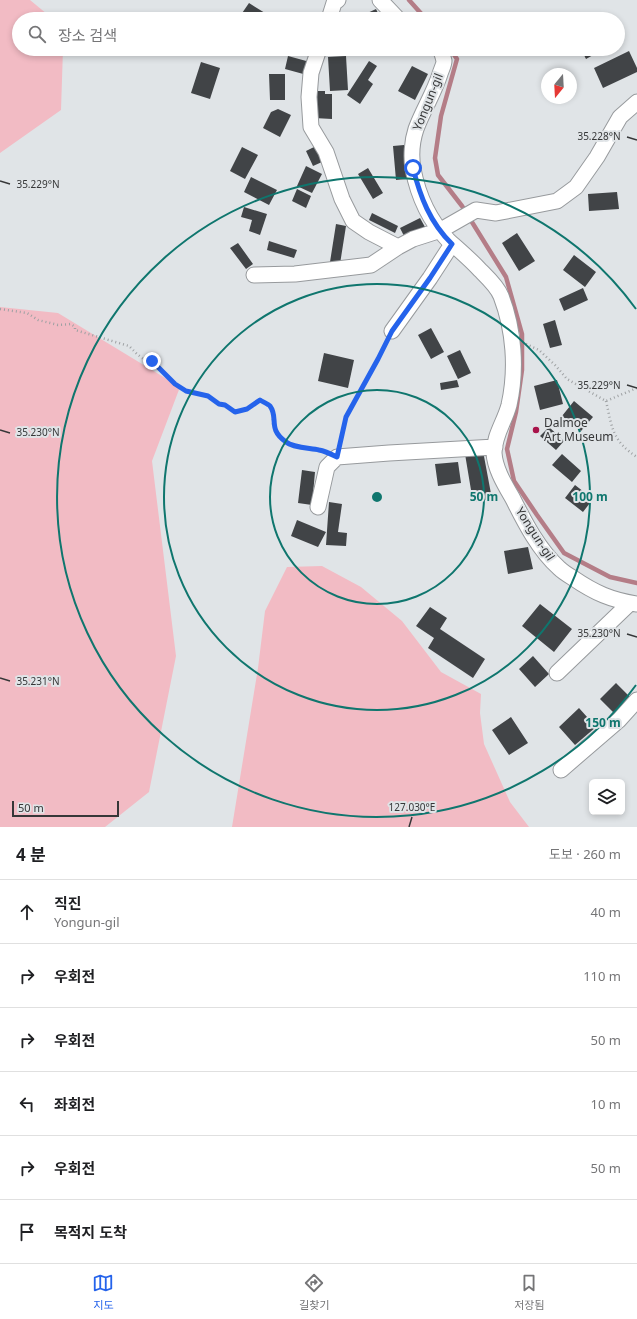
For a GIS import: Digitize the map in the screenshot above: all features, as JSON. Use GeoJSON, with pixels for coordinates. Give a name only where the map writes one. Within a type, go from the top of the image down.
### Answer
{"type":"FeatureCollection","features":[{"type":"Feature","properties":{"kind":"street"},"geometry":{"type":"LineString","coordinates":[[331,12],[334,3],[338,0]]}},
{"type":"Feature","properties":{"kind":"street"},"geometry":{"type":"LineString","coordinates":[[380,0],[391,12]]}},
{"type":"Feature","properties":{"kind":"street"},"geometry":{"type":"LineString","coordinates":[[316,56],[311,73],[309,97],[312,127],[326,152],[342,199],[353,221],[368,232],[398,247]]}},
{"type":"Feature","properties":{"kind":"street","name":"Yongun-gil"},"geometry":{"type":"LineString","coordinates":[[443,56],[444,62],[439,77],[416,130],[412,150],[412,162],[418,190],[430,216],[452,244],[474,264],[500,294],[510,326],[513,352],[512,385],[508,406],[497,436],[495,447],[494,454],[498,470],[523,519],[542,549],[559,569],[587,588],[604,596],[634,604]]}},
{"type":"Feature","properties":{"kind":"street"},"geometry":{"type":"LineString","coordinates":[[254,275],[295,274],[371,265],[413,239],[441,230],[476,210],[496,213],[557,201],[576,188],[597,158],[620,117],[637,102]]}},
{"type":"Feature","properties":{"kind":"street"},"geometry":{"type":"LineString","coordinates":[[392,331],[452,244]]}},
{"type":"Feature","properties":{"kind":"street"},"geometry":{"type":"LineString","coordinates":[[318,507],[327,468],[337,457],[495,447]]}},
{"type":"Feature","properties":{"kind":"street"},"geometry":{"type":"LineString","coordinates":[[557,673],[634,604]]}},
{"type":"Feature","properties":{"kind":"street"},"geometry":{"type":"LineString","coordinates":[[561,770],[619,720],[637,700]]}},
{"type":"Feature","properties":{"kind":"path"},"geometry":{"type":"LineString","coordinates":[[0,308],[27,313],[38,320],[58,325],[71,324],[75,327],[75,330],[129,346],[136,354],[146,361],[152,361],[175,384],[186,391],[208,396],[219,404],[225,405],[235,412],[247,409],[260,400],[270,405],[274,413],[273,423],[275,432],[286,443],[321,450],[337,457],[346,417],[392,331]]}},
{"type":"Feature","properties":{"kind":"path"},"geometry":{"type":"LineString","coordinates":[[528,344],[540,350],[567,379],[606,401],[613,431],[625,450],[637,457]]}},
{"type":"Feature","properties":{"kind":"path"},"geometry":{"type":"LineString","coordinates":[[606,401],[637,388]]}},
{"type":"Feature","properties":{"kind":"shaded area"},"geometry":{"type":"Polygon","coordinates":[[[0,0],[30,0],[45,12],[12,12],[12,56],[63,56],[61,110],[0,153],[0,0]]]}},
{"type":"Feature","properties":{"kind":"shaded area"},"geometry":{"type":"Polygon","coordinates":[[[0,307],[58,313],[180,387],[152,461],[176,656],[149,792],[105,827],[0,827],[0,307]]]}},
{"type":"Feature","properties":{"kind":"shaded area"},"geometry":{"type":"Polygon","coordinates":[[[322,566],[361,587],[402,621],[441,672],[481,694],[480,713],[484,744],[510,802],[529,827],[232,827],[258,668],[265,611],[287,567],[322,566]]]}},
{"type":"Feature","properties":{"kind":"building"},"geometry":{"type":"Polygon","coordinates":[[[249,3],[263,12],[243,12],[249,3]]]}},
{"type":"Feature","properties":{"kind":"building"},"geometry":{"type":"Polygon","coordinates":[[[376,9],[378,12],[370,12],[376,9]]]}},
{"type":"Feature","properties":{"kind":"building"},"geometry":{"type":"Polygon","coordinates":[[[629,51],[637,68],[637,72],[603,88],[594,68],[619,56],[625,56],[625,53],[629,51]]]}},
{"type":"Feature","properties":{"kind":"building"},"geometry":{"type":"Polygon","coordinates":[[[288,56],[310,62],[307,75],[285,69],[288,56]]]}},
{"type":"Feature","properties":{"kind":"building"},"geometry":{"type":"Polygon","coordinates":[[[346,56],[348,90],[330,91],[328,57],[346,56]]]}},
{"type":"Feature","properties":{"kind":"building"},"geometry":{"type":"Polygon","coordinates":[[[584,56],[591,56],[586,59],[584,56]]]}},
{"type":"Feature","properties":{"kind":"building"},"geometry":{"type":"Polygon","coordinates":[[[369,61],[377,66],[368,80],[373,84],[360,104],[347,95],[369,61]]]}},
{"type":"Feature","properties":{"kind":"building"},"geometry":{"type":"Polygon","coordinates":[[[201,62],[220,68],[210,99],[191,93],[201,62]]]}},
{"type":"Feature","properties":{"kind":"building"},"geometry":{"type":"Polygon","coordinates":[[[412,66],[428,74],[415,100],[398,91],[412,66]]]}},
{"type":"Feature","properties":{"kind":"building"},"geometry":{"type":"Polygon","coordinates":[[[269,74],[285,74],[285,100],[270,100],[269,74]]]}},
{"type":"Feature","properties":{"kind":"building"},"geometry":{"type":"Polygon","coordinates":[[[315,91],[325,91],[325,94],[332,94],[332,119],[314,118],[315,91]]]}},
{"type":"Feature","properties":{"kind":"building"},"geometry":{"type":"Polygon","coordinates":[[[278,109],[291,115],[280,137],[263,128],[271,112],[278,109]]]}},
{"type":"Feature","properties":{"kind":"building"},"geometry":{"type":"Polygon","coordinates":[[[318,145],[323,156],[320,158],[322,162],[313,166],[306,151],[318,145]]]}},
{"type":"Feature","properties":{"kind":"building"},"geometry":{"type":"Polygon","coordinates":[[[404,145],[407,179],[396,180],[393,146],[404,145]]]}},
{"type":"Feature","properties":{"kind":"building"},"geometry":{"type":"Polygon","coordinates":[[[242,147],[258,155],[245,179],[230,171],[242,147]]]}},
{"type":"Feature","properties":{"kind":"building"},"geometry":{"type":"Polygon","coordinates":[[[306,166],[322,174],[312,193],[297,186],[306,166]]]}},
{"type":"Feature","properties":{"kind":"building"},"geometry":{"type":"Polygon","coordinates":[[[368,168],[383,193],[373,199],[358,174],[368,168]]]}},
{"type":"Feature","properties":{"kind":"building"},"geometry":{"type":"Polygon","coordinates":[[[251,177],[277,190],[269,205],[244,192],[251,177]]]}},
{"type":"Feature","properties":{"kind":"building"},"geometry":{"type":"Polygon","coordinates":[[[297,189],[311,196],[306,208],[292,201],[297,189]]]}},
{"type":"Feature","properties":{"kind":"building"},"geometry":{"type":"Polygon","coordinates":[[[617,192],[619,209],[589,211],[588,194],[617,192]]]}},
{"type":"Feature","properties":{"kind":"building"},"geometry":{"type":"Polygon","coordinates":[[[244,207],[267,214],[260,235],[249,231],[252,220],[241,217],[244,207]]]}},
{"type":"Feature","properties":{"kind":"building"},"geometry":{"type":"Polygon","coordinates":[[[372,213],[398,226],[395,233],[369,220],[372,213]]]}},
{"type":"Feature","properties":{"kind":"building"},"geometry":{"type":"Polygon","coordinates":[[[420,218],[425,227],[405,238],[400,228],[420,218]]]}},
{"type":"Feature","properties":{"kind":"building"},"geometry":{"type":"Polygon","coordinates":[[[336,224],[346,226],[340,264],[330,262],[336,224]]]}},
{"type":"Feature","properties":{"kind":"building"},"geometry":{"type":"Polygon","coordinates":[[[517,233],[535,261],[519,271],[502,243],[517,233]]]}},
{"type":"Feature","properties":{"kind":"building"},"geometry":{"type":"Polygon","coordinates":[[[269,241],[297,250],[294,258],[267,250],[269,241]]]}},
{"type":"Feature","properties":{"kind":"building"},"geometry":{"type":"Polygon","coordinates":[[[238,243],[253,264],[246,269],[230,248],[238,243]]]}},
{"type":"Feature","properties":{"kind":"building"},"geometry":{"type":"Polygon","coordinates":[[[574,255],[596,272],[585,287],[563,270],[574,255]]]}},
{"type":"Feature","properties":{"kind":"building"},"geometry":{"type":"Polygon","coordinates":[[[583,288],[588,300],[564,311],[559,299],[583,288]]]}},
{"type":"Feature","properties":{"kind":"building"},"geometry":{"type":"Polygon","coordinates":[[[555,320],[562,345],[550,348],[543,324],[555,320]]]}},
{"type":"Feature","properties":{"kind":"building"},"geometry":{"type":"Polygon","coordinates":[[[431,328],[444,352],[431,359],[418,335],[431,328]]]}},
{"type":"Feature","properties":{"kind":"building"},"geometry":{"type":"Polygon","coordinates":[[[460,350],[471,373],[458,379],[447,356],[460,350]]]}},
{"type":"Feature","properties":{"kind":"building"},"geometry":{"type":"Polygon","coordinates":[[[324,353],[354,360],[348,388],[318,381],[324,353]]]}},
{"type":"Feature","properties":{"kind":"building"},"geometry":{"type":"Polygon","coordinates":[[[457,380],[459,387],[441,390],[440,383],[457,380]]]}},
{"type":"Feature","properties":{"kind":"building"},"geometry":{"type":"Polygon","coordinates":[[[557,380],[563,404],[540,410],[534,386],[557,380]]]}},
{"type":"Feature","properties":{"kind":"building"},"geometry":{"type":"Polygon","coordinates":[[[574,401],[593,417],[581,431],[562,416],[574,401]]]}},
{"type":"Feature","properties":{"kind":"building"},"geometry":{"type":"Polygon","coordinates":[[[549,427],[564,441],[556,450],[540,436],[549,427]]]}},
{"type":"Feature","properties":{"kind":"building"},"geometry":{"type":"Polygon","coordinates":[[[483,451],[492,499],[473,502],[465,454],[483,451]]]}},
{"type":"Feature","properties":{"kind":"building"},"geometry":{"type":"Polygon","coordinates":[[[562,454],[581,471],[572,482],[552,465],[562,454]]]}},
{"type":"Feature","properties":{"kind":"building"},"geometry":{"type":"Polygon","coordinates":[[[458,462],[461,483],[438,486],[435,464],[458,462]]]}},
{"type":"Feature","properties":{"kind":"building"},"geometry":{"type":"Polygon","coordinates":[[[302,470],[315,472],[312,505],[298,503],[302,470]]]}},
{"type":"Feature","properties":{"kind":"building"},"geometry":{"type":"Polygon","coordinates":[[[575,485],[593,499],[583,512],[565,498],[575,485]]]}},
{"type":"Feature","properties":{"kind":"building"},"geometry":{"type":"Polygon","coordinates":[[[329,502],[342,504],[338,532],[347,533],[346,546],[326,545],[329,502]]]}},
{"type":"Feature","properties":{"kind":"building"},"geometry":{"type":"Polygon","coordinates":[[[297,520],[326,532],[318,547],[291,536],[297,520]]]}},
{"type":"Feature","properties":{"kind":"building"},"geometry":{"type":"Polygon","coordinates":[[[528,547],[533,569],[508,574],[504,551],[528,547]]]}},
{"type":"Feature","properties":{"kind":"building"},"geometry":{"type":"Polygon","coordinates":[[[540,604],[572,629],[554,652],[522,626],[540,604]]]}},
{"type":"Feature","properties":{"kind":"building"},"geometry":{"type":"Polygon","coordinates":[[[430,607],[447,618],[440,629],[485,659],[473,678],[428,648],[434,638],[416,626],[430,607]]]}},
{"type":"Feature","properties":{"kind":"building"},"geometry":{"type":"Polygon","coordinates":[[[533,656],[549,674],[535,687],[519,669],[533,656]]]}},
{"type":"Feature","properties":{"kind":"building"},"geometry":{"type":"Polygon","coordinates":[[[616,683],[630,697],[614,713],[600,699],[616,683]]]}},
{"type":"Feature","properties":{"kind":"building"},"geometry":{"type":"Polygon","coordinates":[[[579,708],[596,727],[575,745],[559,727],[579,708]]]}},
{"type":"Feature","properties":{"kind":"building"},"geometry":{"type":"Polygon","coordinates":[[[511,717],[528,743],[509,755],[492,730],[511,717]]]}},
{"type":"Feature","properties":{"kind":"waterway"},"geometry":{"type":"LineString","coordinates":[[409,0],[420,12]]}},
{"type":"Feature","properties":{"kind":"waterway"},"geometry":{"type":"LineString","coordinates":[[455,56],[457,59],[441,116],[435,158],[438,175],[462,206],[506,277],[522,334],[522,370],[516,412],[507,449],[514,481],[564,553],[610,577],[637,583]]}},
{"type":"Feature","properties":{"kind":"place","name":"Dalmoe Art Museum"},"geometry":{"type":"Point","coordinates":[536,430]}},
{"type":"Feature","properties":{"kind":"route"},"geometry":{"type":"LineString","coordinates":[[152,361],[175,384],[186,391],[208,396],[219,404],[225,405],[235,412],[247,409],[260,400],[270,405],[274,413],[273,423],[275,432],[286,443],[321,450],[337,457],[346,417],[392,331],[452,244],[430,216],[418,190],[413,168]]}}]}
